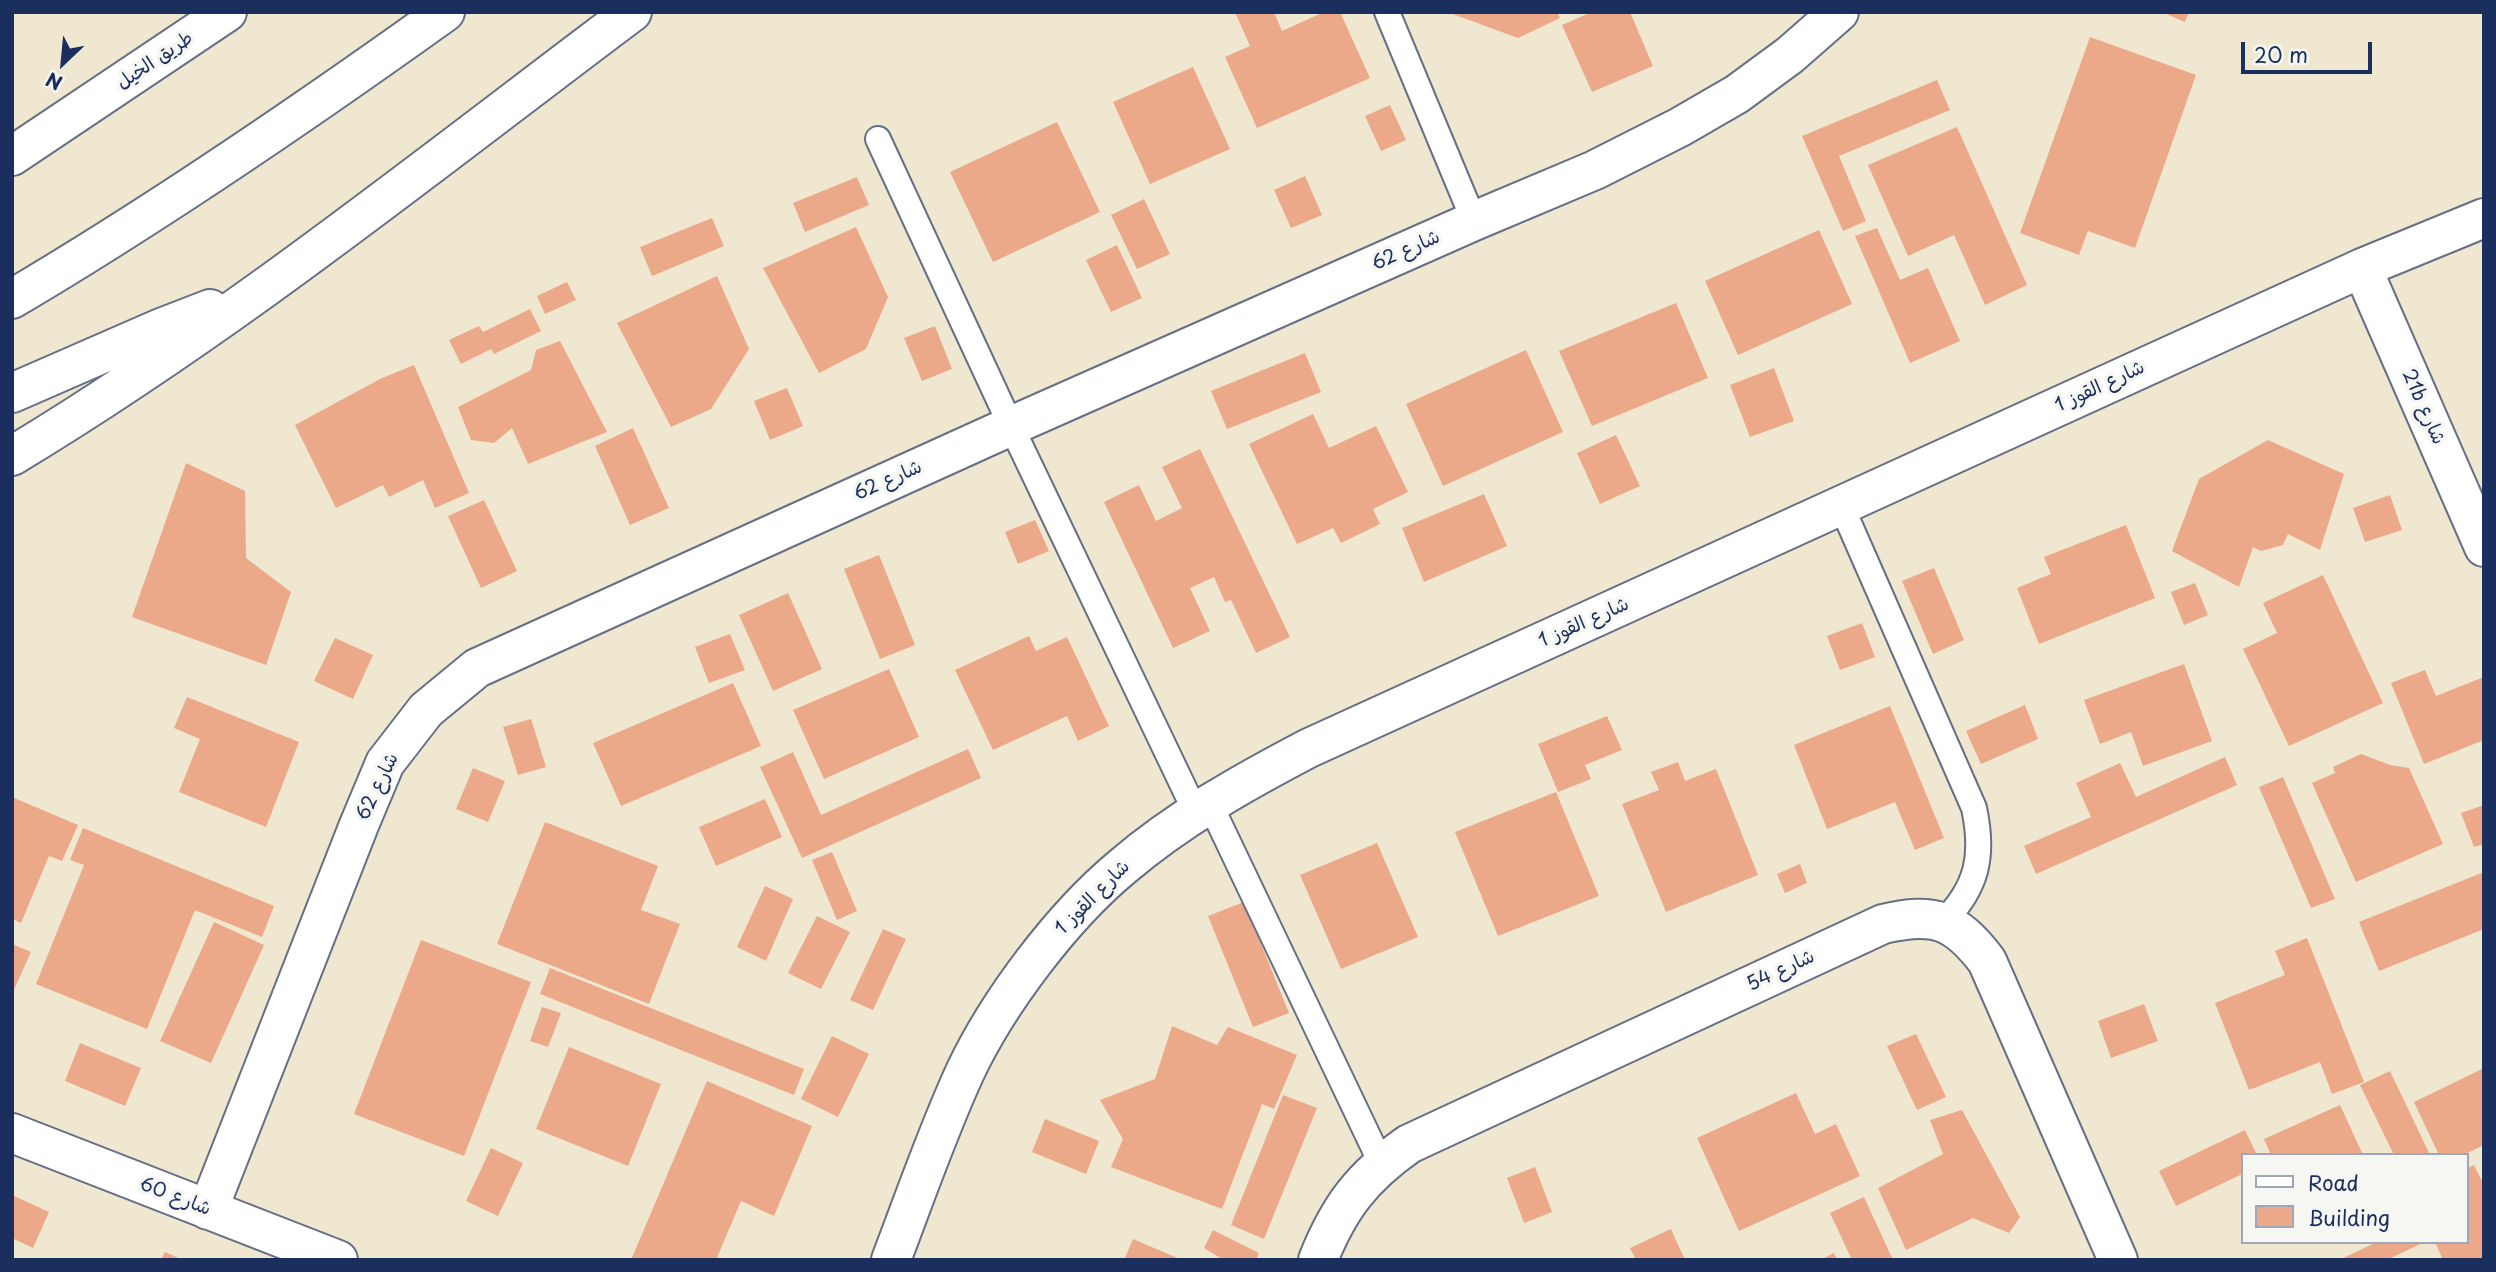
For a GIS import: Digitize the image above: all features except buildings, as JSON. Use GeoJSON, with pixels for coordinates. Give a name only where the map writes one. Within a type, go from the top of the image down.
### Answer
{"type":"FeatureCollection","features":[{"type":"Feature","properties":{"kind":"main road","name":"طريق الخيل"},"geometry":{"type":"LineString","coordinates":[[12,156],[227,12]]}},
{"type":"Feature","properties":{"kind":"main road"},"geometry":{"type":"LineString","coordinates":[[12,299],[192,186],[341,87],[445,12]]}},
{"type":"Feature","properties":{"kind":"main road"},"geometry":{"type":"LineString","coordinates":[[12,456],[149,369],[267,288],[632,12]]}},
{"type":"Feature","properties":{"kind":"main road","name":"شارع 62"},"geometry":{"type":"LineString","coordinates":[[208,1210],[385,763],[426,710],[478,668],[1011,426],[1595,170],[1726,101],[1790,55],[1839,12]]}},
{"type":"Feature","properties":{"kind":"main road","name":"شارع القوز 1"},"geometry":{"type":"LineString","coordinates":[[891,1260],[965,1071],[1008,997],[1060,928],[1121,867],[1203,808],[1309,747],[2362,268],[2484,218]]}},
{"type":"Feature","properties":{"kind":"main road","name":"21b شارع"},"geometry":{"type":"LineString","coordinates":[[2362,268],[2484,547]]}},
{"type":"Feature","properties":{"kind":"main road"},"geometry":{"type":"LineString","coordinates":[[12,393],[161,328],[267,288]]}},
{"type":"Feature","properties":{"kind":"main road","name":"شارع 54"},"geometry":{"type":"LineString","coordinates":[[1318,1260],[1338,1216],[1358,1188],[1381,1163],[1409,1144],[1883,924],[1912,917],[1943,922],[1969,937],[1987,961],[2118,1260]]}},
{"type":"Feature","properties":{"kind":"main road","name":"شارع 60"},"geometry":{"type":"LineString","coordinates":[[12,1133],[338,1260]]}},
{"type":"Feature","properties":{"kind":"lane"},"geometry":{"type":"LineString","coordinates":[[1387,12],[1474,221]]}},
{"type":"Feature","properties":{"kind":"lane"},"geometry":{"type":"LineString","coordinates":[[878,139],[1011,426],[1381,1163]]}},
{"type":"Feature","properties":{"kind":"lane"},"geometry":{"type":"LineString","coordinates":[[1842,505],[1974,808],[1979,833],[1979,858],[1973,882],[1961,904],[1943,922]]}}]}
